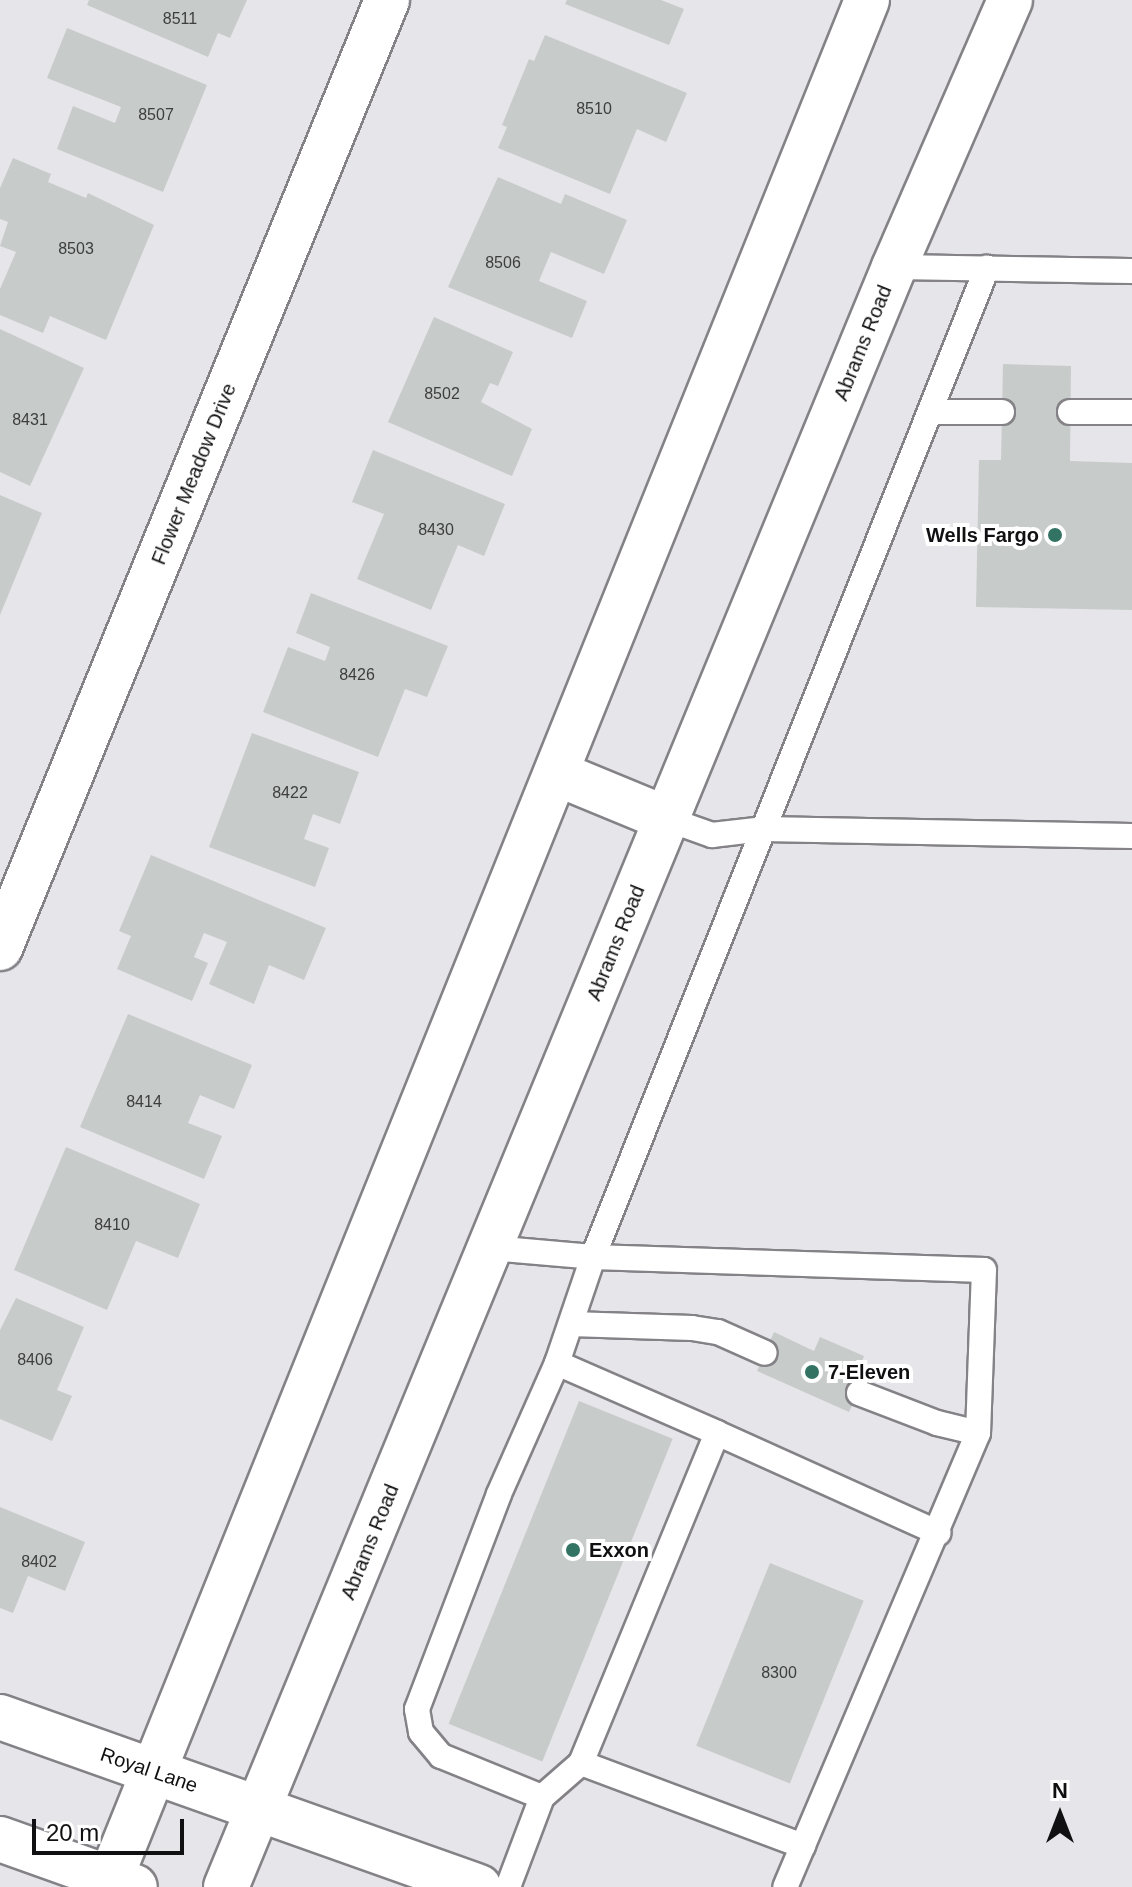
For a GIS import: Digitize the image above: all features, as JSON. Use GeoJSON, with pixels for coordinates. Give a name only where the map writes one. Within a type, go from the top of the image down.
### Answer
{"type":"FeatureCollection","features":[{"type":"Feature","properties":{"kind":"main road","name":"Flower Meadow Drive"},"geometry":{"type":"LineString","coordinates":[[0,948],[387,0]]}},
{"type":"Feature","properties":{"kind":"main road"},"geometry":{"type":"LineString","coordinates":[[0,1839],[118,1884],[153,1771],[558,774],[867,0]]}},
{"type":"Feature","properties":{"kind":"main road","name":"Abrams Road"},"geometry":{"type":"LineString","coordinates":[[226,1887],[894,267],[1010,0]]}},
{"type":"Feature","properties":{"kind":"main road"},"geometry":{"type":"LineString","coordinates":[[558,774],[667,819]]}},
{"type":"Feature","properties":{"kind":"main road","name":"Royal Lane"},"geometry":{"type":"LineString","coordinates":[[0,1717],[479,1887]]}},
{"type":"Feature","properties":{"kind":"lane"},"geometry":{"type":"LineString","coordinates":[[894,267],[1132,271]]}},
{"type":"Feature","properties":{"kind":"lane"},"geometry":{"type":"LineString","coordinates":[[542,1797],[441,1756],[421,1732],[417,1709],[499,1494],[557,1363],[593,1257],[987,268]]}},
{"type":"Feature","properties":{"kind":"lane"},"geometry":{"type":"LineString","coordinates":[[930,412],[1002,412]]}},
{"type":"Feature","properties":{"kind":"lane"},"geometry":{"type":"LineString","coordinates":[[1070,412],[1132,412]]}},
{"type":"Feature","properties":{"kind":"lane"},"geometry":{"type":"LineString","coordinates":[[667,819],[712,835],[763,829],[1132,836]]}},
{"type":"Feature","properties":{"kind":"lane"},"geometry":{"type":"LineString","coordinates":[[491,1248],[593,1257],[984,1270],[978,1433],[785,1887]]}},
{"type":"Feature","properties":{"kind":"lane"},"geometry":{"type":"LineString","coordinates":[[571,1324],[692,1328],[718,1332],[765,1353]]}},
{"type":"Feature","properties":{"kind":"lane"},"geometry":{"type":"LineString","coordinates":[[557,1363],[938,1533]]}},
{"type":"Feature","properties":{"kind":"lane"},"geometry":{"type":"LineString","coordinates":[[859,1393],[937,1423],[978,1433]]}},
{"type":"Feature","properties":{"kind":"lane"},"geometry":{"type":"LineString","coordinates":[[508,1887],[542,1797],[581,1763],[717,1433]]}},
{"type":"Feature","properties":{"kind":"lane"},"geometry":{"type":"LineString","coordinates":[[581,1763],[803,1846]]}},
{"type":"Feature","properties":{"kind":"building"},"geometry":{"type":"Polygon","coordinates":[[[89,0],[247,0],[230,38],[218,33],[208,57],[87,5],[89,0]]]}},
{"type":"Feature","properties":{"kind":"building"},"geometry":{"type":"Polygon","coordinates":[[[567,0],[661,0],[684,9],[669,45],[565,4],[567,0]]]}},
{"type":"Feature","properties":{"kind":"building"},"geometry":{"type":"Polygon","coordinates":[[[67,28],[207,85],[163,192],[57,149],[73,106],[115,123],[121,107],[47,78],[67,28]]]}},
{"type":"Feature","properties":{"kind":"building"},"geometry":{"type":"Polygon","coordinates":[[[545,35],[687,93],[666,142],[637,129],[610,194],[498,148],[507,127],[502,125],[529,59],[534,61],[545,35]]]}},
{"type":"Feature","properties":{"kind":"building"},"geometry":{"type":"Polygon","coordinates":[[[13,158],[51,174],[48,182],[86,198],[88,193],[154,225],[106,340],[50,316],[43,333],[0,315],[0,289],[16,252],[0,246],[8,222],[0,219],[0,188],[13,158]]]}},
{"type":"Feature","properties":{"kind":"building"},"geometry":{"type":"Polygon","coordinates":[[[498,177],[561,204],[565,194],[627,220],[604,274],[551,252],[539,281],[587,301],[572,338],[448,287],[498,177]]]}},
{"type":"Feature","properties":{"kind":"building"},"geometry":{"type":"Polygon","coordinates":[[[434,317],[513,352],[498,386],[490,383],[481,402],[532,429],[512,476],[388,422],[434,317]]]}},
{"type":"Feature","properties":{"kind":"building"},"geometry":{"type":"Polygon","coordinates":[[[0,329],[84,368],[30,486],[0,472],[0,329]]]}},
{"type":"Feature","properties":{"kind":"building","name":"Wells Fargo"},"geometry":{"type":"Polygon","coordinates":[[[1003,364],[1071,366],[1070,461],[1132,463],[1132,610],[976,607],[979,460],[1001,460],[1003,364]]]}},
{"type":"Feature","properties":{"kind":"building"},"geometry":{"type":"Polygon","coordinates":[[[373,450],[505,504],[484,556],[458,545],[431,610],[357,579],[384,514],[352,502],[373,450]]]}},
{"type":"Feature","properties":{"kind":"building"},"geometry":{"type":"Polygon","coordinates":[[[0,495],[42,513],[0,615],[0,495]]]}},
{"type":"Feature","properties":{"kind":"building"},"geometry":{"type":"Polygon","coordinates":[[[311,593],[448,646],[427,697],[405,689],[378,757],[263,712],[288,647],[325,661],[330,647],[296,633],[311,593]]]}},
{"type":"Feature","properties":{"kind":"building"},"geometry":{"type":"Polygon","coordinates":[[[252,733],[359,772],[340,824],[313,814],[304,839],[329,848],[315,887],[209,847],[252,733]]]}},
{"type":"Feature","properties":{"kind":"building"},"geometry":{"type":"Polygon","coordinates":[[[151,855],[326,928],[304,980],[269,965],[254,1004],[209,984],[227,942],[204,933],[194,957],[208,963],[192,1001],[117,969],[131,936],[119,931],[151,855]]]}},
{"type":"Feature","properties":{"kind":"building"},"geometry":{"type":"Polygon","coordinates":[[[128,1014],[252,1065],[234,1109],[200,1095],[188,1123],[222,1136],[204,1179],[80,1127],[128,1014]]]}},
{"type":"Feature","properties":{"kind":"building"},"geometry":{"type":"Polygon","coordinates":[[[66,1147],[200,1204],[178,1258],[136,1241],[107,1310],[14,1270],[66,1147]]]}},
{"type":"Feature","properties":{"kind":"building"},"geometry":{"type":"Polygon","coordinates":[[[16,1298],[84,1327],[57,1390],[72,1396],[52,1441],[0,1419],[0,1330],[16,1298]]]}},
{"type":"Feature","properties":{"kind":"building","name":"7-Eleven"},"geometry":{"type":"Polygon","coordinates":[[[774,1332],[814,1351],[820,1337],[864,1356],[859,1369],[867,1374],[849,1412],[757,1371],[774,1332]]]}},
{"type":"Feature","properties":{"kind":"building","name":"Exxon"},"geometry":{"type":"Polygon","coordinates":[[[579,1401],[673,1439],[542,1761],[449,1724],[579,1401]]]}},
{"type":"Feature","properties":{"kind":"building"},"geometry":{"type":"Polygon","coordinates":[[[0,1507],[85,1542],[65,1591],[28,1576],[13,1613],[0,1608],[0,1507]]]}},
{"type":"Feature","properties":{"kind":"building"},"geometry":{"type":"Polygon","coordinates":[[[770,1563],[864,1601],[790,1783],[696,1746],[770,1563]]]}},
{"type":"Feature","properties":{"kind":"place","name":"Wells Fargo"},"geometry":{"type":"Point","coordinates":[1055,535]}},
{"type":"Feature","properties":{"kind":"place","name":"7-Eleven"},"geometry":{"type":"Point","coordinates":[812,1372]}},
{"type":"Feature","properties":{"kind":"place","name":"Exxon"},"geometry":{"type":"Point","coordinates":[573,1550]}}]}
